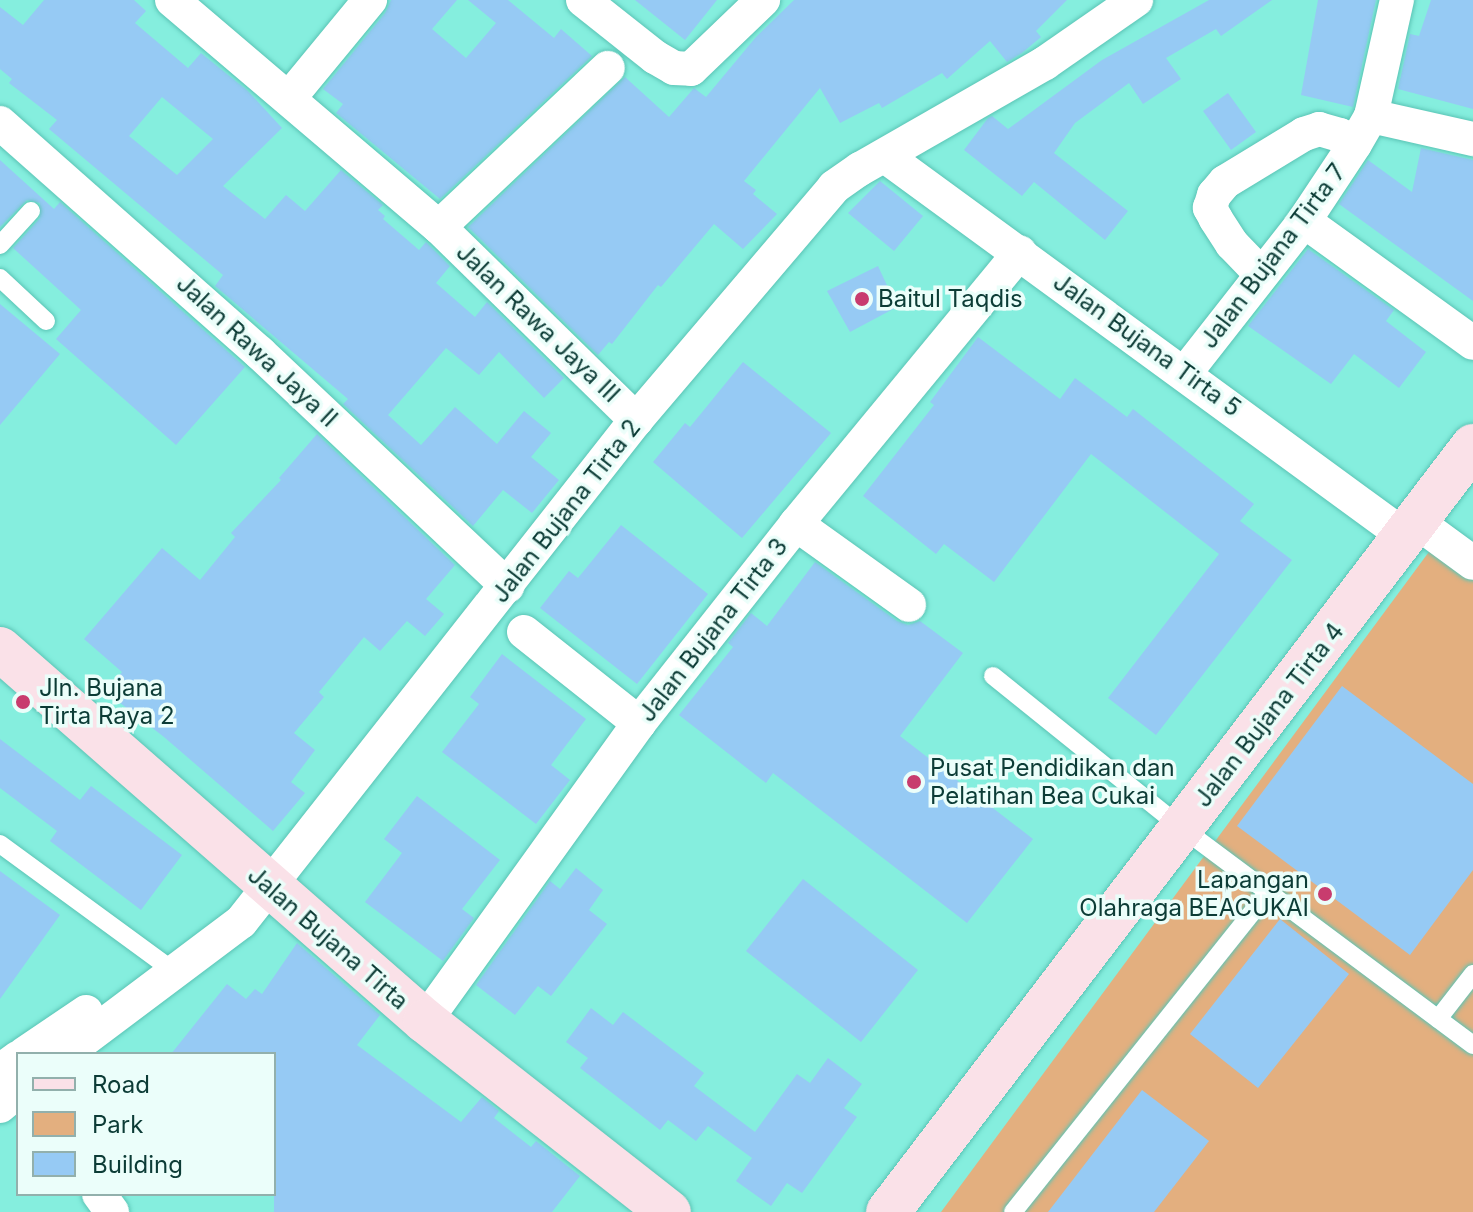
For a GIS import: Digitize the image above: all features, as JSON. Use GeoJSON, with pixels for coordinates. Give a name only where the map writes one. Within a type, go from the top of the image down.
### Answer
{"type":"FeatureCollection","features":[{"type":"Feature","properties":{"kind":"street","name":"Jalan Rawa Jaya III"},"geometry":{"type":"LineString","coordinates":[[172,0],[290,97],[439,227],[636,420]]}},
{"type":"Feature","properties":{"kind":"street"},"geometry":{"type":"LineString","coordinates":[[290,97],[370,0]]}},
{"type":"Feature","properties":{"kind":"street"},"geometry":{"type":"LineString","coordinates":[[583,0],[655,57],[674,68],[691,69],[763,0]]}},
{"type":"Feature","properties":{"kind":"street","name":"Jalan Bujana Tirta 2"},"geometry":{"type":"LineString","coordinates":[[67,1052],[230,933],[271,889],[432,678],[636,420],[834,187],[1045,63],[1136,0]]}},
{"type":"Feature","properties":{"kind":"street","name":"Jalan Bujana Tirta 7"},"geometry":{"type":"LineString","coordinates":[[1185,373],[1304,221],[1363,130],[1397,0]]}},
{"type":"Feature","properties":{"kind":"street","name":"Jalan Rawa Jaya III"},"geometry":{"type":"LineString","coordinates":[[439,227],[608,68]]}},
{"type":"Feature","properties":{"kind":"street","name":"Jalan Rawa Jaya II"},"geometry":{"type":"LineString","coordinates":[[0,123],[260,353],[507,586]]}},
{"type":"Feature","properties":{"kind":"street"},"geometry":{"type":"LineString","coordinates":[[1261,274],[1232,244],[1210,208],[1214,195],[1225,182],[1304,134],[1319,129],[1340,135],[1363,130],[1473,139]]}},
{"type":"Feature","properties":{"kind":"street","name":"Jalan Bujana Tirta 5"},"geometry":{"type":"LineString","coordinates":[[885,156],[1185,373],[1412,530],[1473,563]]}},
{"type":"Feature","properties":{"kind":"street"},"geometry":{"type":"LineString","coordinates":[[1304,221],[1473,343]]}},
{"type":"Feature","properties":{"kind":"street","name":"Jalan Bujana Tirta 3"},"geometry":{"type":"LineString","coordinates":[[425,1021],[639,723],[796,524],[1020,252]]}},
{"type":"Feature","properties":{"kind":"street","name":"Jalan Bujana Tirta 4"},"geometry":{"type":"LineString","coordinates":[[888,1212],[1412,530],[1473,446]]}},
{"type":"Feature","properties":{"kind":"street"},"geometry":{"type":"LineString","coordinates":[[796,524],[909,605]]}},
{"type":"Feature","properties":{"kind":"street"},"geometry":{"type":"LineString","coordinates":[[524,632],[639,723]]}},
{"type":"Feature","properties":{"kind":"street","name":"Jalan Bujana Tirta"},"geometry":{"type":"LineString","coordinates":[[0,649],[425,1021],[669,1212]]}},
{"type":"Feature","properties":{"kind":"street"},"geometry":{"type":"LineString","coordinates":[[27,1052],[85,1011],[99,1026]]}},
{"type":"Feature","properties":{"kind":"street"},"geometry":{"type":"LineString","coordinates":[[0,1106],[16,1093]]}},
{"type":"Feature","properties":{"kind":"lane"},"geometry":{"type":"LineString","coordinates":[[0,245],[31,211]]}},
{"type":"Feature","properties":{"kind":"lane"},"geometry":{"type":"LineString","coordinates":[[0,278],[46,321]]}},
{"type":"Feature","properties":{"kind":"lane"},"geometry":{"type":"LineString","coordinates":[[993,676],[1182,828],[1473,1045]]}},
{"type":"Feature","properties":{"kind":"lane"},"geometry":{"type":"LineString","coordinates":[[0,844],[176,973]]}},
{"type":"Feature","properties":{"kind":"lane"},"geometry":{"type":"LineString","coordinates":[[1013,1212],[1268,892]]}},
{"type":"Feature","properties":{"kind":"lane"},"geometry":{"type":"LineString","coordinates":[[1438,1019],[1473,974]]}},
{"type":"Feature","properties":{"kind":"green space","name":"Lapangan Olahraga BEACUKAI"},"geometry":{"type":"Polygon","coordinates":[[[1434,545],[1473,575],[1473,1212],[941,1212],[1434,545]]]}},
{"type":"Feature","properties":{"kind":"building"},"geometry":{"type":"Polygon","coordinates":[[[44,0],[134,0],[146,11],[135,23],[188,68],[201,53],[248,91],[282,128],[223,186],[265,219],[286,195],[305,211],[341,170],[383,205],[378,210],[385,216],[383,219],[419,250],[426,242],[450,266],[436,283],[475,317],[487,302],[564,378],[544,398],[499,352],[479,375],[446,348],[388,415],[421,445],[455,407],[497,444],[524,411],[551,433],[531,457],[559,480],[532,513],[503,490],[473,526],[343,404],[348,399],[215,286],[223,275],[49,129],[57,120],[9,83],[12,79],[0,69],[0,7],[23,25],[44,0]],[[162,97],[129,136],[177,175],[213,139],[162,97]]]}},
{"type":"Feature","properties":{"kind":"building"},"geometry":{"type":"Polygon","coordinates":[[[391,0],[457,0],[432,29],[466,58],[496,23],[468,0],[508,0],[554,38],[561,29],[592,56],[440,199],[336,113],[343,104],[323,89],[385,13],[391,0]]]}},
{"type":"Feature","properties":{"kind":"building"},"geometry":{"type":"Polygon","coordinates":[[[635,0],[717,0],[685,40],[635,0]]]}},
{"type":"Feature","properties":{"kind":"building"},"geometry":{"type":"Polygon","coordinates":[[[794,0],[1067,0],[1036,31],[1041,37],[1007,62],[990,41],[947,79],[942,73],[882,108],[879,103],[840,123],[820,88],[744,181],[756,190],[753,194],[777,214],[743,249],[714,224],[661,287],[658,285],[612,344],[609,342],[598,355],[468,227],[625,77],[669,117],[694,88],[706,97],[756,37],[794,0]]]}},
{"type":"Feature","properties":{"kind":"building"},"geometry":{"type":"Polygon","coordinates":[[[1209,0],[1272,0],[1221,36],[1216,29],[1166,58],[1181,79],[1143,104],[1129,83],[1075,123],[1054,153],[1128,211],[1105,240],[1034,182],[1022,196],[964,150],[988,118],[992,116],[1008,129],[1102,60],[1209,0]]]}},
{"type":"Feature","properties":{"kind":"building"},"geometry":{"type":"Polygon","coordinates":[[[1318,0],[1376,0],[1353,107],[1301,95],[1318,0]]]}},
{"type":"Feature","properties":{"kind":"building"},"geometry":{"type":"Polygon","coordinates":[[[1431,0],[1473,0],[1473,109],[1398,89],[1410,34],[1419,36],[1431,0]]]}},
{"type":"Feature","properties":{"kind":"building"},"geometry":{"type":"Polygon","coordinates":[[[1228,93],[1256,132],[1231,150],[1203,111],[1228,93]]]}},
{"type":"Feature","properties":{"kind":"building"},"geometry":{"type":"Polygon","coordinates":[[[1421,148],[1473,160],[1473,301],[1339,204],[1368,160],[1412,192],[1421,148]]]}},
{"type":"Feature","properties":{"kind":"building"},"geometry":{"type":"Polygon","coordinates":[[[0,160],[54,209],[60,202],[245,367],[176,445],[56,339],[81,310],[13,248],[40,218],[40,203],[27,200],[0,227],[0,160]]]}},
{"type":"Feature","properties":{"kind":"building"},"geometry":{"type":"Polygon","coordinates":[[[880,181],[923,216],[894,251],[848,213],[880,181]]]}},
{"type":"Feature","properties":{"kind":"building"},"geometry":{"type":"Polygon","coordinates":[[[1308,249],[1394,310],[1386,321],[1426,352],[1399,388],[1354,354],[1331,384],[1248,326],[1308,249]]]}},
{"type":"Feature","properties":{"kind":"building","name":"Baitul Taqdis"},"geometry":{"type":"Polygon","coordinates":[[[878,266],[897,307],[850,332],[827,291],[878,266]]]}},
{"type":"Feature","properties":{"kind":"building"},"geometry":{"type":"Polygon","coordinates":[[[0,304],[60,354],[0,425],[0,304]]]}},
{"type":"Feature","properties":{"kind":"building"},"geometry":{"type":"Polygon","coordinates":[[[978,337],[1060,399],[1075,378],[1127,417],[1133,409],[1254,504],[1240,521],[1292,560],[1156,735],[1108,698],[1219,554],[1091,454],[994,582],[944,544],[936,554],[863,496],[934,405],[930,402],[978,337]]]}},
{"type":"Feature","properties":{"kind":"building"},"geometry":{"type":"Polygon","coordinates":[[[743,362],[831,433],[742,538],[653,462],[685,423],[690,427],[743,362]]]}},
{"type":"Feature","properties":{"kind":"building"},"geometry":{"type":"Polygon","coordinates":[[[317,434],[455,565],[426,599],[444,614],[425,636],[407,621],[380,651],[364,637],[319,692],[324,697],[294,733],[315,750],[291,782],[305,793],[273,831],[164,737],[106,692],[122,672],[84,639],[162,548],[200,580],[235,537],[231,533],[281,480],[279,478],[317,434]]]}},
{"type":"Feature","properties":{"kind":"building"},"geometry":{"type":"Polygon","coordinates":[[[621,525],[708,594],[637,684],[540,608],[569,571],[578,578],[621,525]]]}},
{"type":"Feature","properties":{"kind":"building"},"geometry":{"type":"Polygon","coordinates":[[[815,562],[897,621],[908,625],[920,621],[963,653],[900,736],[1033,839],[967,923],[773,773],[766,783],[679,715],[733,647],[728,643],[751,613],[767,626],[815,562]]]}},
{"type":"Feature","properties":{"kind":"building"},"geometry":{"type":"Polygon","coordinates":[[[502,654],[586,719],[551,765],[570,780],[536,824],[442,752],[479,704],[470,697],[502,654]]]}},
{"type":"Feature","properties":{"kind":"building"},"geometry":{"type":"Polygon","coordinates":[[[1342,686],[1473,784],[1473,870],[1410,955],[1237,826],[1342,686]]]}},
{"type":"Feature","properties":{"kind":"building"},"geometry":{"type":"Polygon","coordinates":[[[0,739],[80,800],[91,786],[182,855],[141,910],[50,841],[57,831],[0,788],[0,739]]]}},
{"type":"Feature","properties":{"kind":"building"},"geometry":{"type":"Polygon","coordinates":[[[417,796],[500,860],[462,909],[474,918],[443,961],[365,902],[402,853],[384,839],[417,796]]]}},
{"type":"Feature","properties":{"kind":"building"},"geometry":{"type":"Polygon","coordinates":[[[576,868],[603,890],[589,910],[607,924],[551,996],[538,986],[515,1015],[476,985],[550,881],[560,889],[576,868]]]}},
{"type":"Feature","properties":{"kind":"building"},"geometry":{"type":"Polygon","coordinates":[[[0,871],[60,915],[0,999],[0,871]]]}},
{"type":"Feature","properties":{"kind":"building"},"geometry":{"type":"Polygon","coordinates":[[[803,879],[918,970],[861,1042],[746,951],[803,879]]]}},
{"type":"Feature","properties":{"kind":"building"},"geometry":{"type":"Polygon","coordinates":[[[1280,919],[1349,974],[1258,1088],[1190,1034],[1280,919]]]}},
{"type":"Feature","properties":{"kind":"building"},"geometry":{"type":"Polygon","coordinates":[[[297,943],[380,1015],[357,1045],[461,1122],[482,1097],[499,1111],[494,1118],[531,1147],[536,1141],[580,1176],[552,1212],[274,1212],[276,1052],[173,1052],[227,984],[246,999],[255,989],[262,994],[297,943]]]}},
{"type":"Feature","properties":{"kind":"building"},"geometry":{"type":"Polygon","coordinates":[[[591,1008],[613,1025],[623,1012],[704,1073],[694,1086],[755,1132],[797,1074],[810,1083],[828,1058],[862,1084],[844,1108],[857,1117],[802,1193],[787,1183],[771,1206],[736,1181],[752,1158],[708,1126],[696,1141],[668,1120],[660,1130],[580,1068],[588,1058],[566,1042],[591,1008]]]}},
{"type":"Feature","properties":{"kind":"building"},"geometry":{"type":"Polygon","coordinates":[[[1142,1090],[1209,1141],[1154,1212],[1048,1212],[1142,1090]]]}},
{"type":"Feature","properties":{"kind":"place","name":"Baitul Taqdis"},"geometry":{"type":"Point","coordinates":[862,299]}},
{"type":"Feature","properties":{"kind":"place","name":"Jln. Bujana Tirta Raya 2"},"geometry":{"type":"Point","coordinates":[23,702]}},
{"type":"Feature","properties":{"kind":"place","name":"Pusat Pendidikan dan Pelatihan Bea Cukai"},"geometry":{"type":"Point","coordinates":[914,782]}},
{"type":"Feature","properties":{"kind":"place","name":"Lapangan Olahraga BEACUKAI"},"geometry":{"type":"Point","coordinates":[1325,894]}}]}
